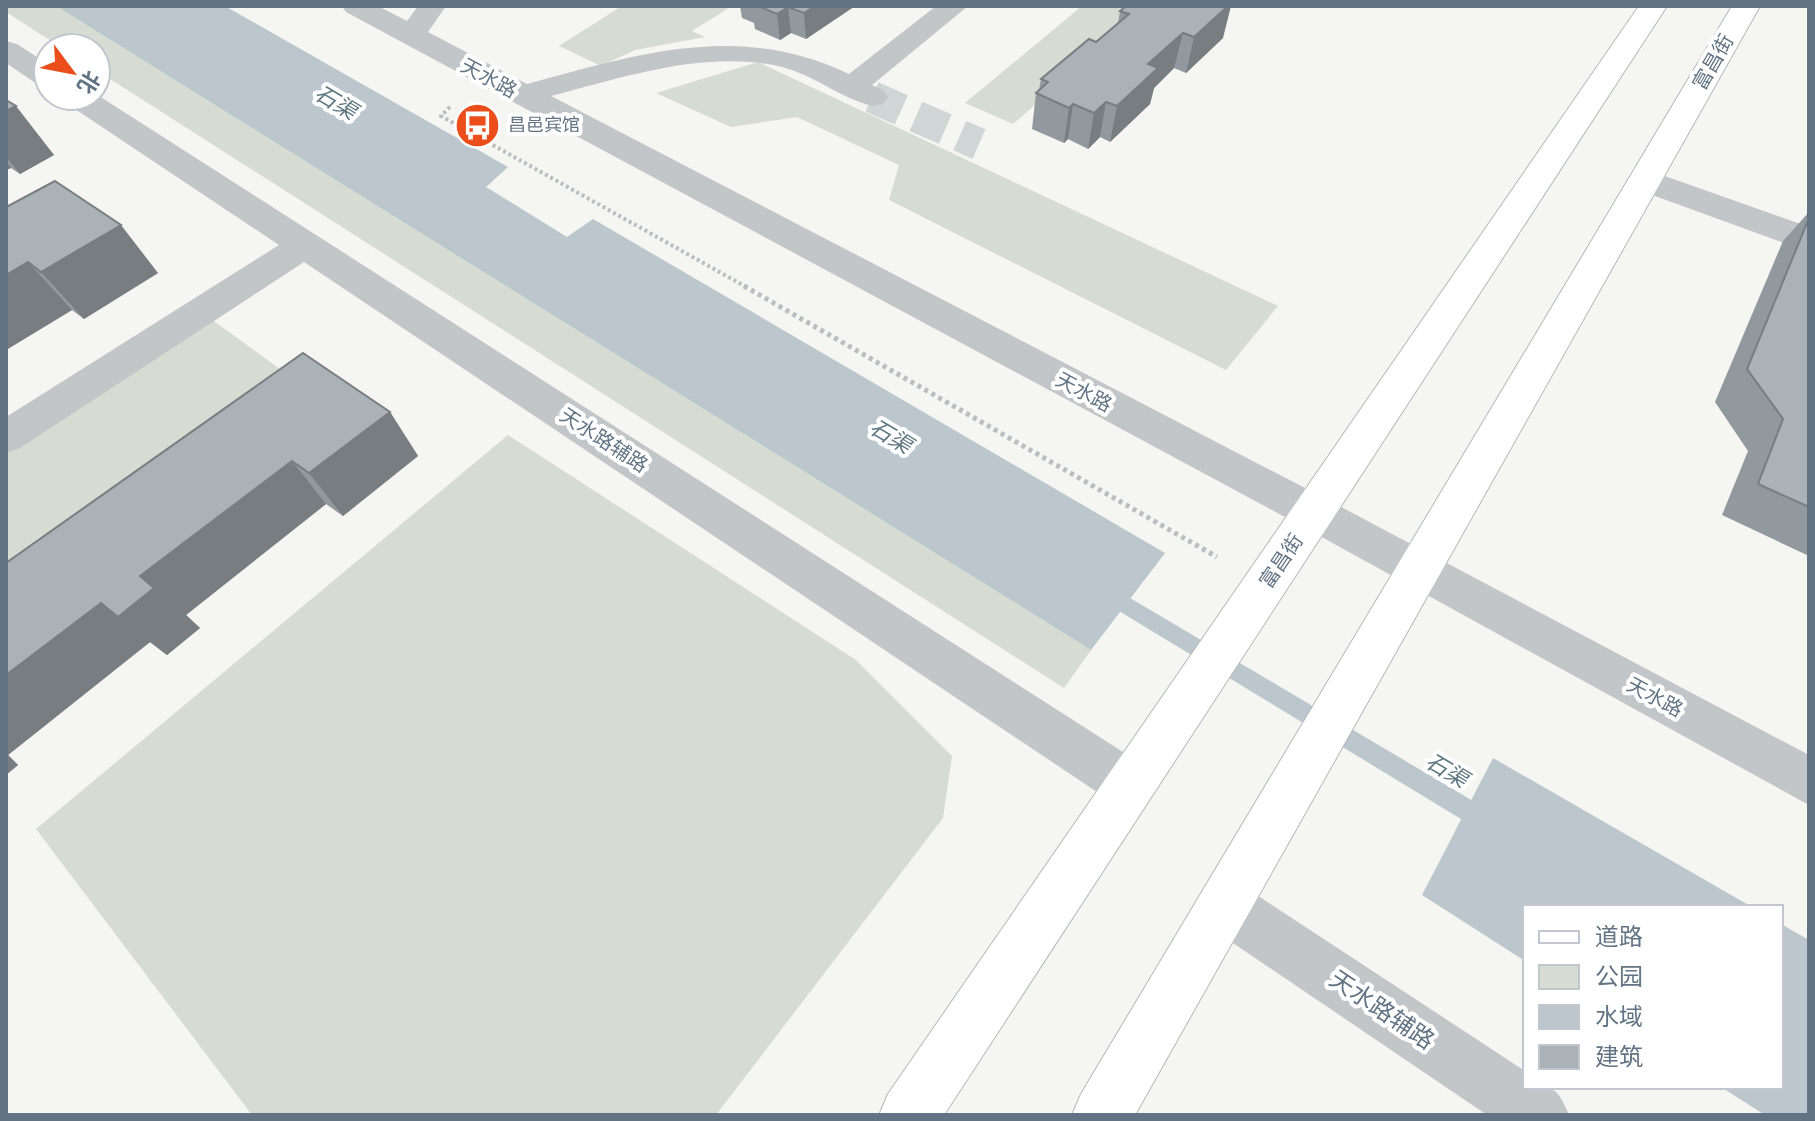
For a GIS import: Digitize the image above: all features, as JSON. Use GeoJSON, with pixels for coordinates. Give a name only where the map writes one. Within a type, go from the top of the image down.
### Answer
{"type":"FeatureCollection","features":[{"type":"Feature","properties":{"kind":"main road","name":"富昌街"},"geometry":{"type":"LineString","coordinates":[[909,1115],[1653,6]]}},
{"type":"Feature","properties":{"kind":"main road","name":"富昌街"},"geometry":{"type":"LineString","coordinates":[[1102,1115],[1746,6]]}},
{"type":"Feature","properties":{"kind":"street","name":"天水路"},"geometry":{"type":"LineString","coordinates":[[356,6],[481,75],[1313,512],[1809,781]]}},
{"type":"Feature","properties":{"kind":"street"},"geometry":{"type":"LineString","coordinates":[[411,36],[432,6]]}},
{"type":"Feature","properties":{"kind":"street"},"geometry":{"type":"LineString","coordinates":[[520,95],[642,63],[719,52],[785,58],[861,92],[954,6]]}},
{"type":"Feature","properties":{"kind":"street"},"geometry":{"type":"LineString","coordinates":[[11,58],[32,69]]}},
{"type":"Feature","properties":{"kind":"street","name":"天水路辅路"},"geometry":{"type":"LineString","coordinates":[[101,112],[1130,785]]}},
{"type":"Feature","properties":{"kind":"street"},"geometry":{"type":"LineString","coordinates":[[1645,180],[1809,240]]}},
{"type":"Feature","properties":{"kind":"street"},"geometry":{"type":"LineString","coordinates":[[6,437],[305,245]]}},
{"type":"Feature","properties":{"kind":"street","name":"天水路辅路"},"geometry":{"type":"LineString","coordinates":[[1224,905],[1539,1115]]}},
{"type":"Feature","properties":{"kind":"path"},"geometry":{"type":"LineString","coordinates":[[481,75],[441,116],[870,356],[1265,585]]}},
{"type":"Feature","properties":{"kind":"green space"},"geometry":{"type":"Polygon","coordinates":[[[6,6],[56,6],[98,32],[37,32],[6,12],[6,6]]]}},
{"type":"Feature","properties":{"kind":"green space"},"geometry":{"type":"Polygon","coordinates":[[[622,6],[732,6],[692,31],[705,37],[635,50],[601,66],[559,46],[622,6]]]}},
{"type":"Feature","properties":{"kind":"green space"},"geometry":{"type":"Polygon","coordinates":[[[1082,6],[1148,6],[1013,124],[965,103],[1082,6]]]}},
{"type":"Feature","properties":{"kind":"green space"},"geometry":{"type":"Polygon","coordinates":[[[112,41],[1091,650],[1064,688],[112,80],[112,41]]]}},
{"type":"Feature","properties":{"kind":"green space"},"geometry":{"type":"Polygon","coordinates":[[[758,62],[1278,306],[1226,370],[889,200],[899,165],[797,117],[731,127],[656,93],[758,62]]]}},
{"type":"Feature","properties":{"kind":"green space"},"geometry":{"type":"Polygon","coordinates":[[[211,319],[298,382],[6,589],[6,452],[211,319]]]}},
{"type":"Feature","properties":{"kind":"green space"},"geometry":{"type":"Polygon","coordinates":[[[508,435],[856,660],[952,756],[943,818],[716,1115],[252,1115],[36,829],[508,435]]]}},
{"type":"Feature","properties":{"kind":"water"},"geometry":{"type":"Polygon","coordinates":[[[56,6],[225,6],[508,167],[486,187],[567,237],[593,219],[1165,553],[1091,650],[112,41],[112,32],[98,32],[56,6]]]}},
{"type":"Feature","properties":{"kind":"water"},"geometry":{"type":"Polygon","coordinates":[[[1493,758],[1749,905],[1523,905],[1523,960],[1422,895],[1493,758]]]}},
{"type":"Feature","properties":{"kind":"water"},"geometry":{"type":"Polygon","coordinates":[[[1783,925],[1809,940],[1809,1115],[1765,1115],[1724,1089],[1783,1089],[1783,925]]]}},
{"type":"Feature","properties":{"kind":"building"},"geometry":{"type":"Polygon","coordinates":[[[758,6],[815,6],[804,13],[788,7],[777,14],[758,6]]]}},
{"type":"Feature","properties":{"kind":"building"},"geometry":{"type":"Polygon","coordinates":[[[1126,6],[1228,6],[1194,37],[1183,33],[1148,64],[1158,68],[1117,106],[1106,102],[1094,113],[1073,104],[1069,108],[1036,93],[1048,82],[1041,79],[1089,39],[1096,42],[1129,14],[1120,11],[1126,6]]]}},
{"type":"Feature","properties":{"kind":"building"},"geometry":{"type":"Polygon","coordinates":[[[6,100],[16,106],[6,111],[6,100]]]}},
{"type":"Feature","properties":{"kind":"building"},"geometry":{"type":"Polygon","coordinates":[[[55,181],[121,225],[41,272],[28,262],[6,275],[6,207],[55,181]]]}},
{"type":"Feature","properties":{"kind":"building"},"geometry":{"type":"Polygon","coordinates":[[[1809,218],[1809,507],[1758,484],[1783,419],[1747,369],[1809,218]]]}},
{"type":"Feature","properties":{"kind":"building"},"geometry":{"type":"Polygon","coordinates":[[[303,353],[390,412],[309,473],[292,461],[140,576],[154,588],[118,617],[101,603],[6,675],[6,563],[303,353]]]}},
{"type":"Feature","properties":{"kind":"waterway","name":"石渠"},"geometry":{"type":"LineString","coordinates":[[1103,591],[1487,822]]}},
{"type":"Feature","properties":{"kind":"tunnel"},"geometry":{"type":"LineString","coordinates":[[872,97],[979,144]]}},
{"type":"Feature","properties":{"kind":"place","name":"昌邑宾馆"},"geometry":{"type":"Point","coordinates":[477,125]}}]}
